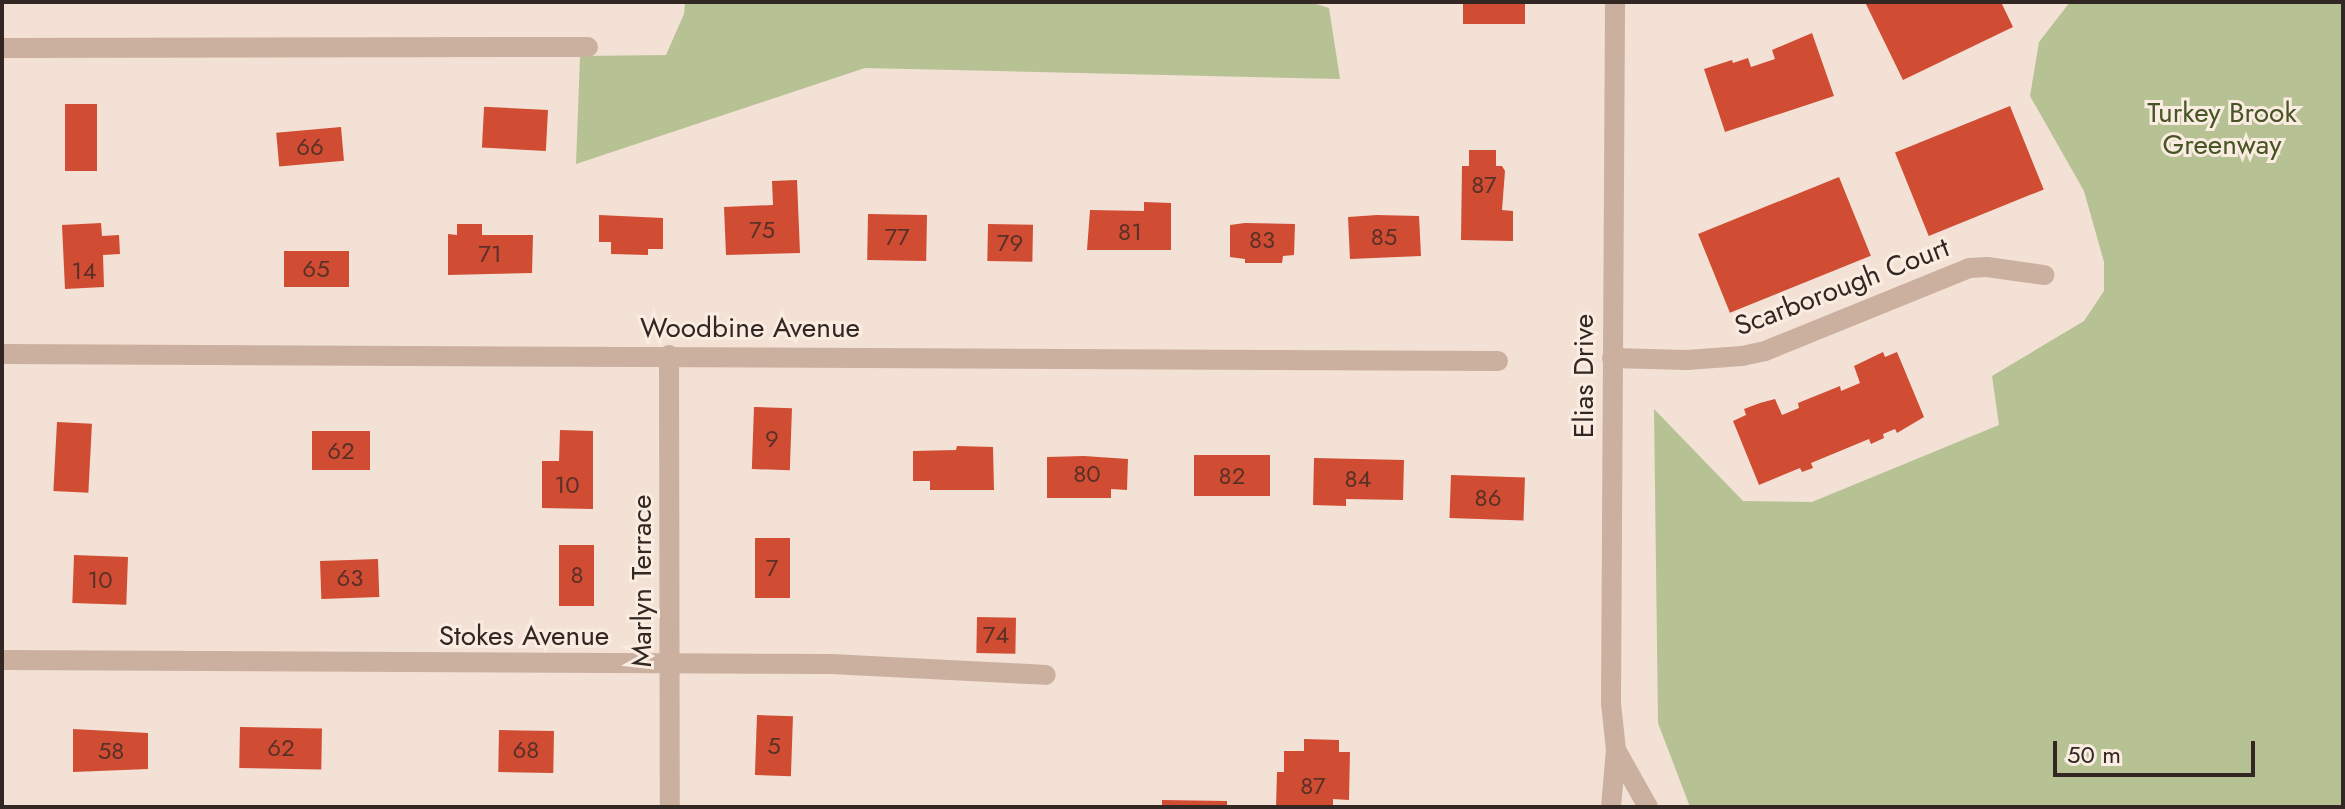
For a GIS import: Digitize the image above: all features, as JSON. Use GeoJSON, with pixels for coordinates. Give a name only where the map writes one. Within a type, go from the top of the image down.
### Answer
{"type":"FeatureCollection","features":[{"type":"Feature","properties":{"kind":"street","name":"Elias Drive"},"geometry":{"type":"LineString","coordinates":[[1611,807],[1616,750],[1611,703],[1615,2]]}},
{"type":"Feature","properties":{"kind":"street"},"geometry":{"type":"LineString","coordinates":[[2,48],[588,47]]}},
{"type":"Feature","properties":{"kind":"street","name":"Scarborough Court"},"geometry":{"type":"LineString","coordinates":[[1612,358],[1687,360],[1742,356],[1765,351],[1969,268],[1987,267],[2044,275]]}},
{"type":"Feature","properties":{"kind":"street","name":"Woodbine Avenue"},"geometry":{"type":"LineString","coordinates":[[2,354],[1498,361]]}},
{"type":"Feature","properties":{"kind":"street","name":"Marlyn Terrace"},"geometry":{"type":"LineString","coordinates":[[669,355],[670,807]]}},
{"type":"Feature","properties":{"kind":"street","name":"Stokes Avenue"},"geometry":{"type":"LineString","coordinates":[[2,660],[831,664],[1046,675]]}},
{"type":"Feature","properties":{"kind":"street","name":"Elias Drive"},"geometry":{"type":"LineString","coordinates":[[1616,750],[1648,807]]}},
{"type":"Feature","properties":{"kind":"green space"},"geometry":{"type":"Polygon","coordinates":[[[685,2],[1310,2],[1329,8],[1340,79],[865,68],[576,164],[580,56],[666,55],[684,14],[685,2]]]}},
{"type":"Feature","properties":{"kind":"green space","name":"Turkey Brook Greenway"},"geometry":{"type":"Polygon","coordinates":[[[2070,2],[2343,2],[2343,807],[1690,807],[1658,723],[1654,409],[1743,501],[1812,502],[1999,425],[1992,376],[2084,321],[2104,291],[2104,262],[2084,191],[2030,96],[2039,42],[2070,2]]]}},
{"type":"Feature","properties":{"kind":"building"},"geometry":{"type":"Polygon","coordinates":[[[1463,2],[1525,2],[1525,24],[1463,24],[1463,2]]]}},
{"type":"Feature","properties":{"kind":"building"},"geometry":{"type":"Polygon","coordinates":[[[1865,2],[2001,2],[2013,27],[1903,80],[1865,2]]]}},
{"type":"Feature","properties":{"kind":"building"},"geometry":{"type":"Polygon","coordinates":[[[1812,33],[1834,96],[1725,132],[1704,69],[1732,60],[1733,63],[1748,58],[1751,67],[1775,59],[1772,50],[1812,33]]]}},
{"type":"Feature","properties":{"kind":"building"},"geometry":{"type":"Polygon","coordinates":[[[65,104],[97,104],[97,171],[65,171],[65,104]]]}},
{"type":"Feature","properties":{"kind":"building"},"geometry":{"type":"Polygon","coordinates":[[[2010,106],[2044,189],[1929,236],[1895,152],[2010,106]]]}},
{"type":"Feature","properties":{"kind":"building"},"geometry":{"type":"Polygon","coordinates":[[[484,107],[548,110],[546,151],[482,148],[484,107]]]}},
{"type":"Feature","properties":{"kind":"building"},"geometry":{"type":"Polygon","coordinates":[[[341,127],[344,161],[279,167],[276,133],[341,127]]]}},
{"type":"Feature","properties":{"kind":"building"},"geometry":{"type":"Polygon","coordinates":[[[1469,150],[1496,150],[1496,166],[1502,166],[1505,171],[1502,210],[1513,211],[1513,241],[1461,240],[1462,166],[1469,166],[1469,150]]]}},
{"type":"Feature","properties":{"kind":"building"},"geometry":{"type":"Polygon","coordinates":[[[1839,177],[1871,256],[1730,313],[1698,234],[1839,177]]]}},
{"type":"Feature","properties":{"kind":"building"},"geometry":{"type":"Polygon","coordinates":[[[797,180],[800,253],[726,255],[724,207],[773,205],[772,181],[797,180]]]}},
{"type":"Feature","properties":{"kind":"building"},"geometry":{"type":"Polygon","coordinates":[[[1144,202],[1171,203],[1171,250],[1087,250],[1090,210],[1144,211],[1144,202]]]}},
{"type":"Feature","properties":{"kind":"building"},"geometry":{"type":"Polygon","coordinates":[[[868,214],[927,215],[926,261],[867,260],[868,214]]]}},
{"type":"Feature","properties":{"kind":"building"},"geometry":{"type":"Polygon","coordinates":[[[599,215],[663,218],[663,249],[648,249],[648,255],[611,254],[611,242],[599,242],[599,215]]]}},
{"type":"Feature","properties":{"kind":"building"},"geometry":{"type":"Polygon","coordinates":[[[1419,216],[1421,256],[1350,259],[1348,217],[1419,216]]]}},
{"type":"Feature","properties":{"kind":"building"},"geometry":{"type":"Polygon","coordinates":[[[101,223],[102,236],[119,235],[120,254],[103,255],[104,287],[65,289],[62,225],[101,223]]]}},
{"type":"Feature","properties":{"kind":"building"},"geometry":{"type":"Polygon","coordinates":[[[457,224],[482,224],[482,235],[533,235],[532,273],[448,275],[448,234],[457,235],[457,224]]]}},
{"type":"Feature","properties":{"kind":"building"},"geometry":{"type":"Polygon","coordinates":[[[988,224],[1033,225],[1032,262],[987,261],[988,224]]]}},
{"type":"Feature","properties":{"kind":"building"},"geometry":{"type":"Polygon","coordinates":[[[1295,224],[1294,255],[1283,256],[1282,263],[1245,263],[1245,259],[1230,257],[1230,225],[1295,224]]]}},
{"type":"Feature","properties":{"kind":"building"},"geometry":{"type":"Polygon","coordinates":[[[284,251],[349,251],[349,287],[284,287],[284,251]]]}},
{"type":"Feature","properties":{"kind":"building"},"geometry":{"type":"Polygon","coordinates":[[[1883,352],[1885,357],[1897,352],[1924,417],[1897,433],[1895,429],[1883,434],[1884,438],[1871,444],[1869,439],[1811,463],[1813,468],[1802,472],[1800,468],[1759,485],[1733,421],[1746,415],[1744,409],[1775,399],[1782,415],[1799,408],[1798,403],[1840,386],[1841,391],[1860,383],[1854,366],[1883,352]]]}},
{"type":"Feature","properties":{"kind":"building"},"geometry":{"type":"Polygon","coordinates":[[[754,407],[792,408],[790,470],[752,469],[754,407]]]}},
{"type":"Feature","properties":{"kind":"building"},"geometry":{"type":"Polygon","coordinates":[[[57,422],[92,424],[88,493],[53,491],[57,422]]]}},
{"type":"Feature","properties":{"kind":"building"},"geometry":{"type":"Polygon","coordinates":[[[560,430],[593,431],[593,509],[542,508],[542,461],[559,461],[560,430]]]}},
{"type":"Feature","properties":{"kind":"building"},"geometry":{"type":"Polygon","coordinates":[[[312,431],[370,431],[370,470],[312,470],[312,431]]]}},
{"type":"Feature","properties":{"kind":"building"},"geometry":{"type":"Polygon","coordinates":[[[957,446],[993,447],[994,490],[930,490],[930,481],[913,481],[913,451],[956,450],[957,446]]]}},
{"type":"Feature","properties":{"kind":"building"},"geometry":{"type":"Polygon","coordinates":[[[1194,455],[1270,455],[1270,496],[1194,496],[1194,455]]]}},
{"type":"Feature","properties":{"kind":"building"},"geometry":{"type":"Polygon","coordinates":[[[1047,457],[1128,459],[1127,490],[1111,489],[1111,498],[1047,498],[1047,457]]]}},
{"type":"Feature","properties":{"kind":"building"},"geometry":{"type":"Polygon","coordinates":[[[1314,458],[1404,460],[1403,500],[1346,499],[1346,506],[1313,505],[1314,458]]]}},
{"type":"Feature","properties":{"kind":"building"},"geometry":{"type":"Polygon","coordinates":[[[1451,475],[1525,478],[1523,521],[1449,518],[1451,475]]]}},
{"type":"Feature","properties":{"kind":"building"},"geometry":{"type":"Polygon","coordinates":[[[755,538],[790,538],[790,598],[755,598],[755,538]]]}},
{"type":"Feature","properties":{"kind":"building"},"geometry":{"type":"Polygon","coordinates":[[[559,545],[594,545],[594,606],[559,606],[559,545]]]}},
{"type":"Feature","properties":{"kind":"building"},"geometry":{"type":"Polygon","coordinates":[[[74,555],[128,557],[126,605],[72,603],[74,555]]]}},
{"type":"Feature","properties":{"kind":"building"},"geometry":{"type":"Polygon","coordinates":[[[378,559],[379,597],[321,599],[320,561],[378,559]]]}},
{"type":"Feature","properties":{"kind":"building"},"geometry":{"type":"Polygon","coordinates":[[[977,617],[1016,618],[1015,654],[976,653],[977,617]]]}},
{"type":"Feature","properties":{"kind":"building"},"geometry":{"type":"Polygon","coordinates":[[[757,715],[793,716],[791,776],[755,775],[757,715]]]}},
{"type":"Feature","properties":{"kind":"building"},"geometry":{"type":"Polygon","coordinates":[[[240,727],[322,728],[321,769],[239,768],[240,727]]]}},
{"type":"Feature","properties":{"kind":"building"},"geometry":{"type":"Polygon","coordinates":[[[73,729],[148,733],[148,769],[73,772],[73,729]]]}},
{"type":"Feature","properties":{"kind":"building"},"geometry":{"type":"Polygon","coordinates":[[[499,730],[554,731],[553,773],[498,772],[499,730]]]}},
{"type":"Feature","properties":{"kind":"building"},"geometry":{"type":"Polygon","coordinates":[[[1304,739],[1339,740],[1339,752],[1350,752],[1349,800],[1333,799],[1333,805],[1276,807],[1277,772],[1284,772],[1284,751],[1304,751],[1304,739]]]}},
{"type":"Feature","properties":{"kind":"building"},"geometry":{"type":"Polygon","coordinates":[[[1162,800],[1227,801],[1227,807],[1162,807],[1162,800]]]}}]}
